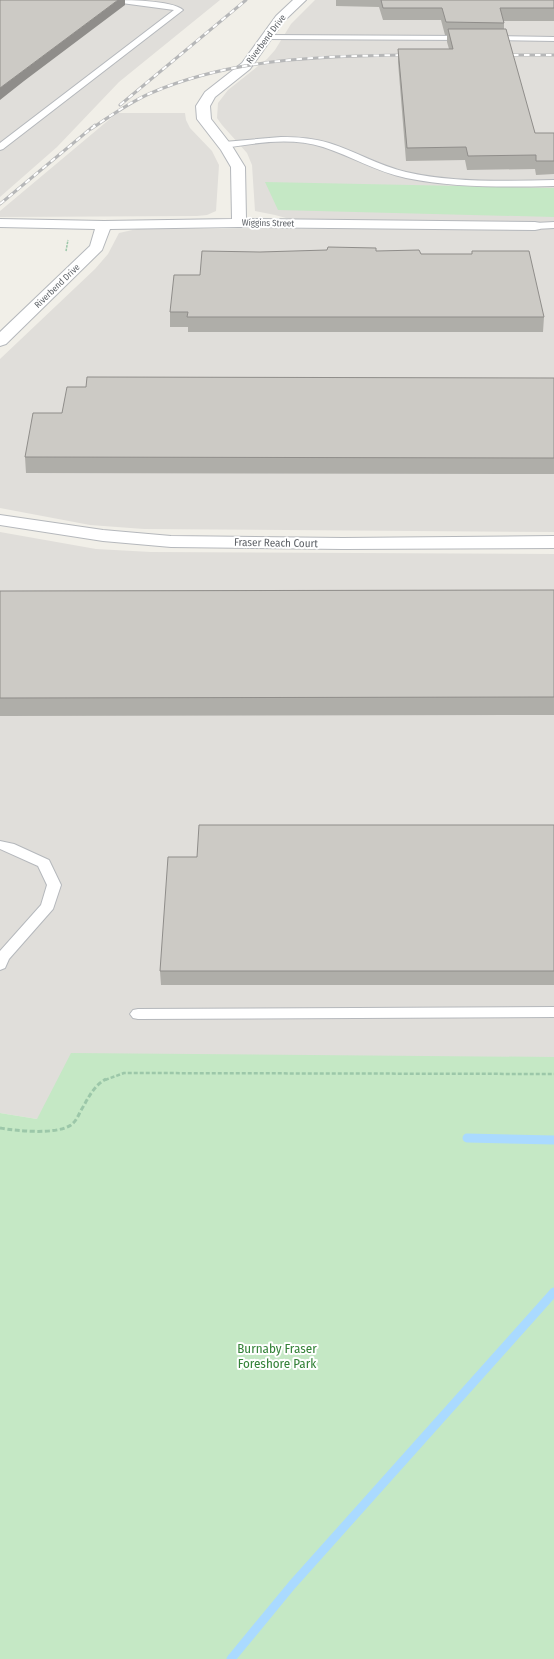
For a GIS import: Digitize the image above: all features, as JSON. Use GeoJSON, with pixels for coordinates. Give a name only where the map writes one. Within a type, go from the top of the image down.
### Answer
{"type":"FeatureCollection","features":[{"type":"Feature","properties":{"kind":"street","name":"Riverbend Drive"},"geometry":{"type":"LineString","coordinates":[[239,223],[238,167],[224,145],[204,119],[203,106],[210,95],[246,66],[280,19],[300,0]]}},
{"type":"Feature","properties":{"kind":"street","name":"Wiggins Street"},"geometry":{"type":"LineString","coordinates":[[0,222],[104,225],[239,223],[535,226]]}},
{"type":"Feature","properties":{"kind":"street","name":"Riverbend Drive"},"geometry":{"type":"LineString","coordinates":[[0,341],[89,255],[97,246],[104,225]]}},
{"type":"Feature","properties":{"kind":"street","name":"Fraser Reach Court"},"geometry":{"type":"LineString","coordinates":[[0,520],[43,528],[139,539],[189,542],[554,542]]}},
{"type":"Feature","properties":{"kind":"lane"},"geometry":{"type":"LineString","coordinates":[[0,147],[179,10],[174,7],[114,0]]}},
{"type":"Feature","properties":{"kind":"lane"},"geometry":{"type":"LineString","coordinates":[[268,37],[554,39]]}},
{"type":"Feature","properties":{"kind":"lane"},"geometry":{"type":"LineString","coordinates":[[224,145],[268,140],[301,140],[325,145],[391,171],[423,178],[483,184],[554,183]]}},
{"type":"Feature","properties":{"kind":"lane"},"geometry":{"type":"LineString","coordinates":[[535,226],[554,225]]}},
{"type":"Feature","properties":{"kind":"lane"},"geometry":{"type":"LineString","coordinates":[[0,845],[10,847],[44,863],[54,885],[48,906],[7,944],[0,965]]}},
{"type":"Feature","properties":{"kind":"lane"},"geometry":{"type":"LineString","coordinates":[[138,1014],[554,1012]]}},
{"type":"Feature","properties":{"kind":"path"},"geometry":{"type":"LineString","coordinates":[[0,1128],[14,1131],[59,1129],[70,1125],[78,1116],[92,1088],[100,1081],[111,1076],[124,1073],[554,1074]]}},
{"type":"Feature","properties":{"kind":"shaded area"},"geometry":{"type":"Polygon","coordinates":[[[0,0],[220,0],[119,82],[57,147],[0,197],[0,0]]]}},
{"type":"Feature","properties":{"kind":"shaded area"},"geometry":{"type":"Polygon","coordinates":[[[315,0],[554,0],[554,532],[144,529],[90,525],[0,508],[0,359],[95,269],[108,254],[119,233],[137,229],[550,229],[548,222],[297,221],[255,211],[252,165],[247,153],[217,118],[218,103],[228,90],[267,59],[275,50],[291,24],[315,0]]]}},
{"type":"Feature","properties":{"kind":"shaded area"},"geometry":{"type":"Polygon","coordinates":[[[117,113],[185,113],[186,120],[190,128],[212,151],[219,165],[216,211],[207,215],[197,216],[0,217],[0,211],[117,113]]]}},
{"type":"Feature","properties":{"kind":"shaded area"},"geometry":{"type":"Polygon","coordinates":[[[0,532],[96,549],[151,552],[554,554],[554,1057],[37,1119],[0,1113],[0,532]]]}},
{"type":"Feature","properties":{"kind":"green space"},"geometry":{"type":"Polygon","coordinates":[[[265,182],[554,188],[554,217],[278,210],[265,182]]]}},
{"type":"Feature","properties":{"kind":"green space","name":"Burnaby Fraser Foreshore Park"},"geometry":{"type":"Polygon","coordinates":[[[71,1053],[554,1057],[554,1659],[0,1659],[0,1113],[37,1119],[71,1053]]]}},
{"type":"Feature","properties":{"kind":"building"},"geometry":{"type":"Polygon","coordinates":[[[0,0],[118,0],[0,88],[0,0]]]}},
{"type":"Feature","properties":{"kind":"building"},"geometry":{"type":"Polygon","coordinates":[[[381,0],[554,0],[554,8],[500,8],[504,23],[446,22],[442,8],[383,8],[381,0]]]}},
{"type":"Feature","properties":{"kind":"building"},"geometry":{"type":"Polygon","coordinates":[[[448,29],[506,29],[535,133],[554,133],[554,161],[536,161],[536,155],[468,156],[466,147],[407,148],[398,49],[453,49],[448,29]]]}},
{"type":"Feature","properties":{"kind":"building"},"geometry":{"type":"Polygon","coordinates":[[[328,247],[376,248],[376,251],[419,250],[421,254],[472,254],[472,251],[529,251],[544,317],[187,317],[188,312],[170,312],[174,275],[200,275],[202,251],[260,252],[327,250],[328,247]]]}},
{"type":"Feature","properties":{"kind":"building"},"geometry":{"type":"Polygon","coordinates":[[[87,377],[554,378],[554,458],[25,457],[33,413],[62,413],[67,387],[86,387],[87,377]]]}},
{"type":"Feature","properties":{"kind":"building"},"geometry":{"type":"Polygon","coordinates":[[[554,590],[554,697],[0,698],[0,591],[554,590]]]}},
{"type":"Feature","properties":{"kind":"building"},"geometry":{"type":"Polygon","coordinates":[[[199,825],[554,825],[554,971],[160,971],[168,857],[197,857],[199,825]]]}},
{"type":"Feature","properties":{"kind":"waterway"},"geometry":{"type":"LineString","coordinates":[[467,1138],[554,1140]]}},
{"type":"Feature","properties":{"kind":"waterway"},"geometry":{"type":"LineString","coordinates":[[231,1659],[292,1585],[554,1292]]}},
{"type":"Feature","properties":{"kind":"railway"},"geometry":{"type":"LineString","coordinates":[[120,105],[246,0]]}},
{"type":"Feature","properties":{"kind":"railway"},"geometry":{"type":"LineString","coordinates":[[91,129],[120,110],[151,93],[182,81],[213,72],[278,61],[310,58],[408,55]]}},
{"type":"Feature","properties":{"kind":"railway"},"geometry":{"type":"LineString","coordinates":[[502,55],[554,55]]}},
{"type":"Feature","properties":{"kind":"railway"},"geometry":{"type":"LineString","coordinates":[[0,204],[95,125]]}}]}
